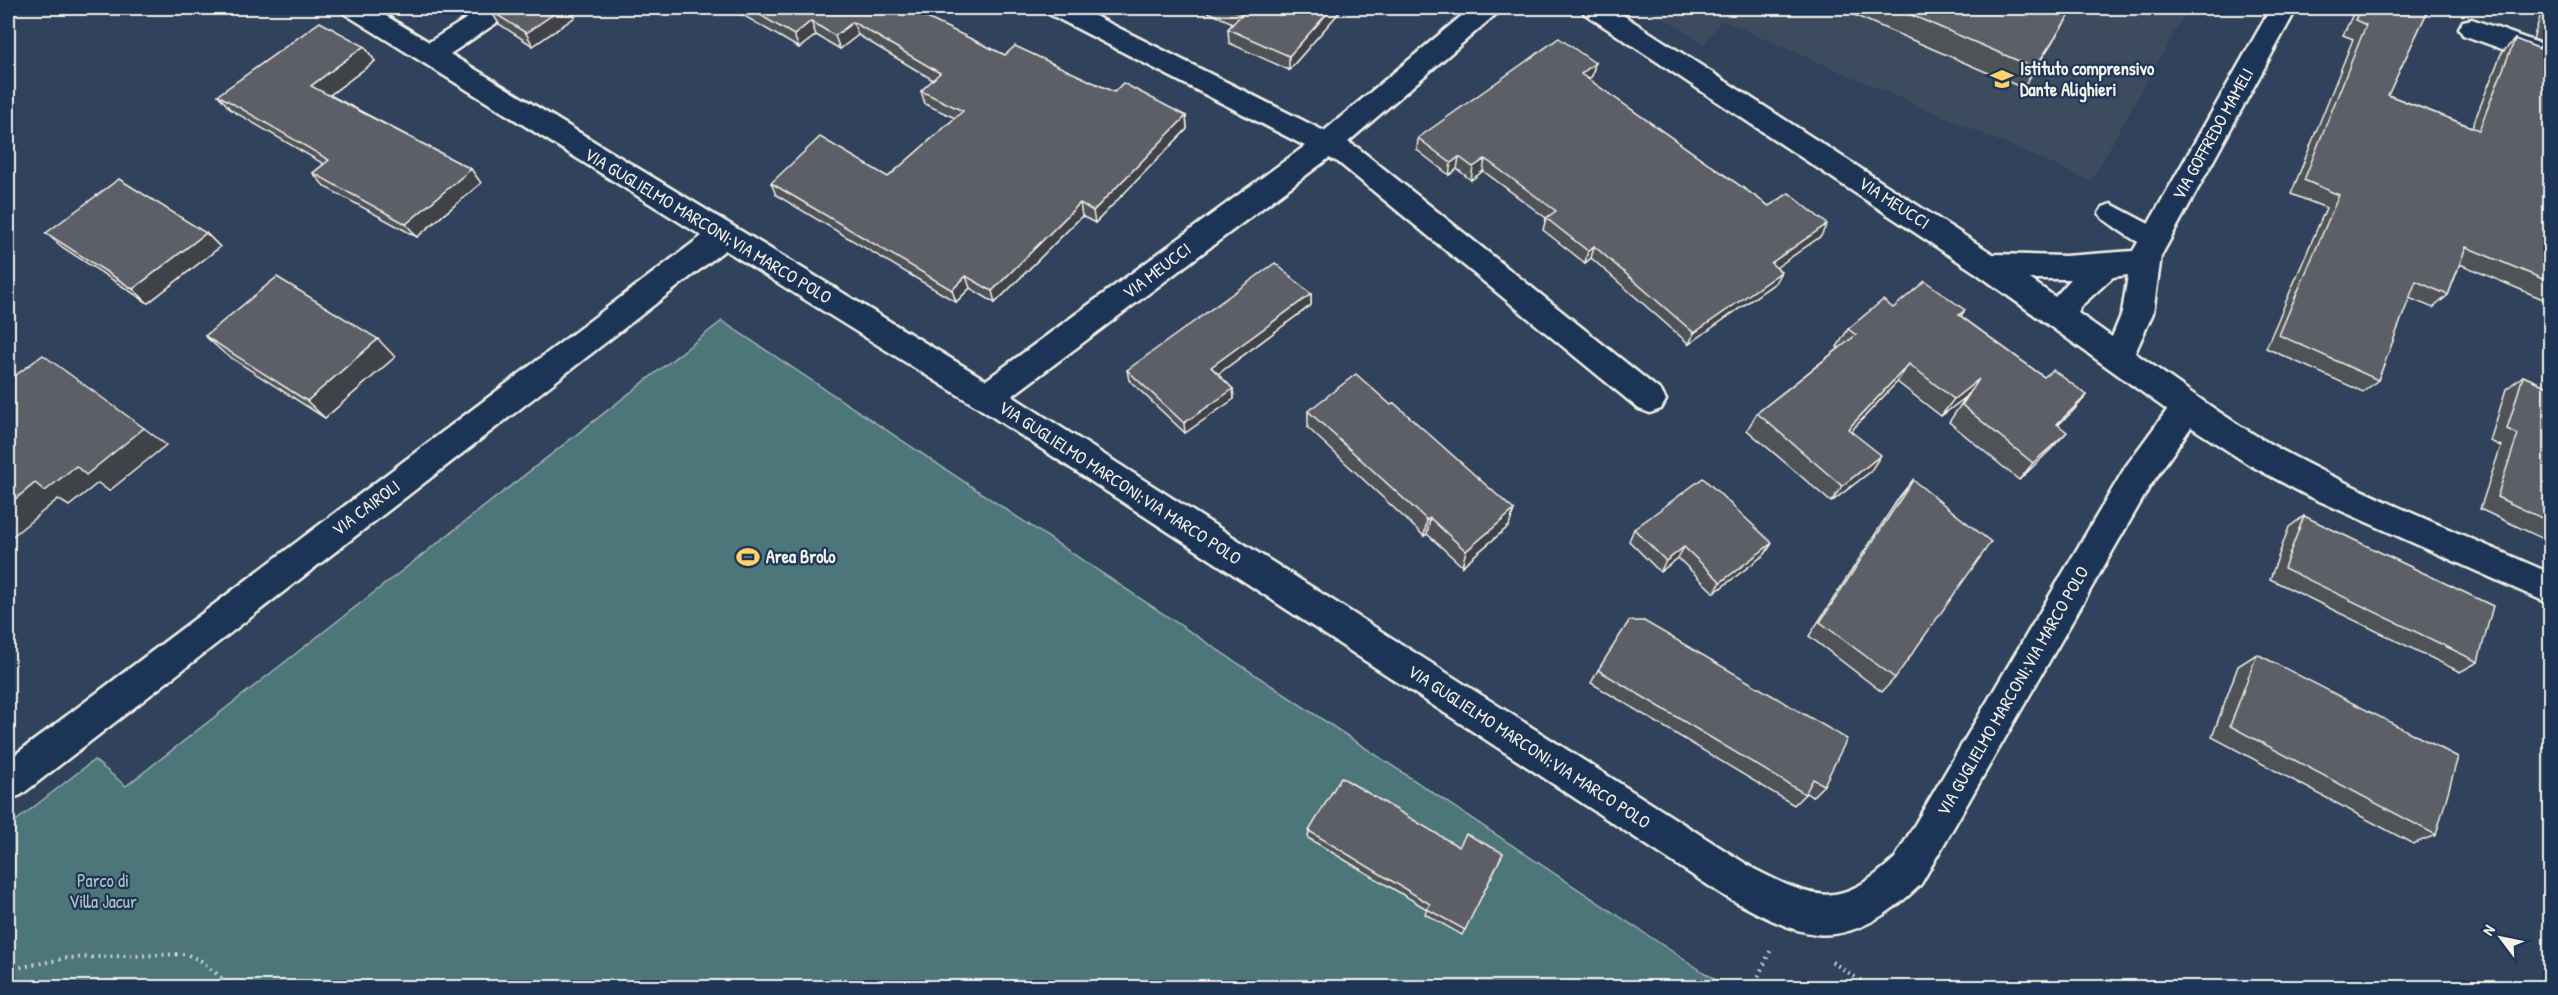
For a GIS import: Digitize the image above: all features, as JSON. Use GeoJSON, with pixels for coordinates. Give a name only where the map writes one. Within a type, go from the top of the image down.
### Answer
{"type":"FeatureCollection","features":[{"type":"Feature","properties":{"kind":"street","name":"VIA GUGLIELMO MARCONI;VIA MARCO POLO"},"geometry":{"type":"LineString","coordinates":[[354,8],[987,397],[1740,883],[1785,905],[1822,915],[1853,909],[1886,892],[1908,871],[2138,476],[2187,407]]}},
{"type":"Feature","properties":{"kind":"street"},"geometry":{"type":"LineString","coordinates":[[429,55],[501,8]]}},
{"type":"Feature","properties":{"kind":"street"},"geometry":{"type":"LineString","coordinates":[[1058,8],[1348,155],[1650,400]]}},
{"type":"Feature","properties":{"kind":"street","name":"VIA MEUCCI"},"geometry":{"type":"LineString","coordinates":[[987,397],[1327,144],[1487,8]]}},
{"type":"Feature","properties":{"kind":"street","name":"VIA MEUCCI"},"geometry":{"type":"LineString","coordinates":[[1594,8],[1987,265],[2187,407]]}},
{"type":"Feature","properties":{"kind":"street","name":"VIA GOFFREDO MAMELI"},"geometry":{"type":"LineString","coordinates":[[2115,357],[2125,345],[2140,309],[2149,250],[2284,8]]}},
{"type":"Feature","properties":{"kind":"street"},"geometry":{"type":"LineString","coordinates":[[2472,28],[2550,57]]}},
{"type":"Feature","properties":{"kind":"street","name":"VIA CAIROLI"},"geometry":{"type":"LineString","coordinates":[[8,782],[724,235]]}},
{"type":"Feature","properties":{"kind":"street"},"geometry":{"type":"LineString","coordinates":[[1987,265],[2021,268],[2105,266],[2149,250]]}},
{"type":"Feature","properties":{"kind":"street"},"geometry":{"type":"LineString","coordinates":[[2060,318],[2068,300],[2105,266]]}},
{"type":"Feature","properties":{"kind":"street"},"geometry":{"type":"LineString","coordinates":[[2187,407],[2259,454],[2318,485],[2550,589]]}},
{"type":"Feature","properties":{"kind":"lane"},"geometry":{"type":"LineString","coordinates":[[2111,213],[2149,250]]}},
{"type":"Feature","properties":{"kind":"path"},"geometry":{"type":"LineString","coordinates":[[8,970],[89,957],[186,954],[201,961],[234,987]]}},
{"type":"Feature","properties":{"kind":"shaded area","name":"Istituto comprensivo Dante Alighieri"},"geometry":{"type":"Polygon","coordinates":[[[1649,8],[2188,8],[2091,181],[1722,20],[1704,44],[1649,8]]]}},
{"type":"Feature","properties":{"kind":"green space","name":"Area Brolo"},"geometry":{"type":"Polygon","coordinates":[[[722,321],[1727,987],[8,988],[8,827],[94,760],[126,786],[722,321]]]}},
{"type":"Feature","properties":{"kind":"building"},"geometry":{"type":"Polygon","coordinates":[[[496,8],[562,8],[526,33],[491,11],[496,8]]]}},
{"type":"Feature","properties":{"kind":"building"},"geometry":{"type":"Polygon","coordinates":[[[748,8],[917,8],[912,11],[1005,55],[1015,46],[1114,92],[1123,83],[1186,116],[1093,211],[1080,203],[992,291],[966,276],[952,290],[771,183],[820,137],[888,177],[963,111],[921,91],[940,73],[853,22],[835,36],[811,21],[794,35],[748,8]]]}},
{"type":"Feature","properties":{"kind":"building"},"geometry":{"type":"Polygon","coordinates":[[[1228,8],[1332,8],[1289,56],[1228,29],[1242,14],[1228,8]]]}},
{"type":"Feature","properties":{"kind":"building"},"geometry":{"type":"Polygon","coordinates":[[[1895,8],[2074,8],[2035,68],[1895,8]]]}},
{"type":"Feature","properties":{"kind":"building"},"geometry":{"type":"Polygon","coordinates":[[[2361,8],[2429,8],[2388,95],[2479,130],[2515,39],[2540,49],[2541,45],[2550,48],[2550,282],[2466,247],[2448,295],[2416,281],[2378,380],[2279,335],[2339,195],[2304,180],[2366,25],[2355,20],[2361,8]]]}},
{"type":"Feature","properties":{"kind":"building"},"geometry":{"type":"Polygon","coordinates":[[[320,22],[364,46],[311,86],[471,169],[406,224],[313,173],[329,160],[218,95],[320,22]]]}},
{"type":"Feature","properties":{"kind":"building"},"geometry":{"type":"Polygon","coordinates":[[[1559,38],[1595,63],[1581,74],[1769,206],[1789,193],[1827,224],[1771,263],[1781,272],[1694,333],[1594,246],[1588,251],[1546,218],[1556,211],[1485,159],[1473,167],[1459,157],[1451,163],[1418,138],[1559,38]]]}},
{"type":"Feature","properties":{"kind":"building"},"geometry":{"type":"Polygon","coordinates":[[[119,179],[206,233],[133,289],[46,233],[119,179]]]}},
{"type":"Feature","properties":{"kind":"building"},"geometry":{"type":"Polygon","coordinates":[[[1275,263],[1311,294],[1211,367],[1233,389],[1184,423],[1127,370],[1275,263]]]}},
{"type":"Feature","properties":{"kind":"building"},"geometry":{"type":"Polygon","coordinates":[[[277,277],[378,339],[307,401],[205,336],[277,277]]]}},
{"type":"Feature","properties":{"kind":"building"},"geometry":{"type":"Polygon","coordinates":[[[1925,281],[1965,310],[1959,315],[2044,377],[2053,370],[2087,395],[2057,424],[2067,432],[2033,463],[1962,405],[1979,379],[1954,399],[1909,364],[1848,429],[1881,455],[1842,486],[1757,413],[1856,335],[1848,329],[1883,300],[1893,308],[1925,281]]]}},
{"type":"Feature","properties":{"kind":"building"},"geometry":{"type":"Polygon","coordinates":[[[43,355],[144,428],[86,475],[76,466],[45,491],[35,483],[8,505],[8,381],[43,355]]]}},
{"type":"Feature","properties":{"kind":"building"},"geometry":{"type":"Polygon","coordinates":[[[1356,374],[1391,405],[1394,403],[1514,510],[1466,551],[1430,518],[1427,520],[1308,411],[1356,374]]]}},
{"type":"Feature","properties":{"kind":"building"},"geometry":{"type":"Polygon","coordinates":[[[2523,376],[2550,388],[2550,522],[2497,497],[2518,434],[2507,429],[2523,376]]]}},
{"type":"Feature","properties":{"kind":"building"},"geometry":{"type":"Polygon","coordinates":[[[1703,478],[1772,543],[1721,582],[1684,547],[1666,561],[1634,529],[1703,478]]]}},
{"type":"Feature","properties":{"kind":"building"},"geometry":{"type":"Polygon","coordinates":[[[1913,480],[1991,542],[1895,678],[1820,622],[1913,480]]]}},
{"type":"Feature","properties":{"kind":"building"},"geometry":{"type":"Polygon","coordinates":[[[2304,516],[2493,606],[2478,662],[2284,568],[2304,516]]]}},
{"type":"Feature","properties":{"kind":"building"},"geometry":{"type":"Polygon","coordinates":[[[1629,621],[1644,621],[1847,739],[1824,785],[1813,779],[1805,794],[1598,670],[1629,621]]]}},
{"type":"Feature","properties":{"kind":"building"},"geometry":{"type":"Polygon","coordinates":[[[2257,654],[2458,757],[2436,835],[2230,726],[2257,654]]]}},
{"type":"Feature","properties":{"kind":"building"},"geometry":{"type":"Polygon","coordinates":[[[1341,777],[1459,847],[1466,834],[1503,853],[1465,930],[1427,909],[1430,904],[1309,831],[1341,777]]]}},
{"type":"Feature","properties":{"kind":"place","name":"Istituto comprensivo Dante Alighieri"},"geometry":{"type":"Point","coordinates":[2002,79]}},
{"type":"Feature","properties":{"kind":"place","name":"Area Brolo"},"geometry":{"type":"Point","coordinates":[748,557]}},
{"type":"Feature","properties":{"kind":"park label","name":"Parco di Villa Jacur"},"geometry":{"type":"Point","coordinates":[103,891]}}]}
